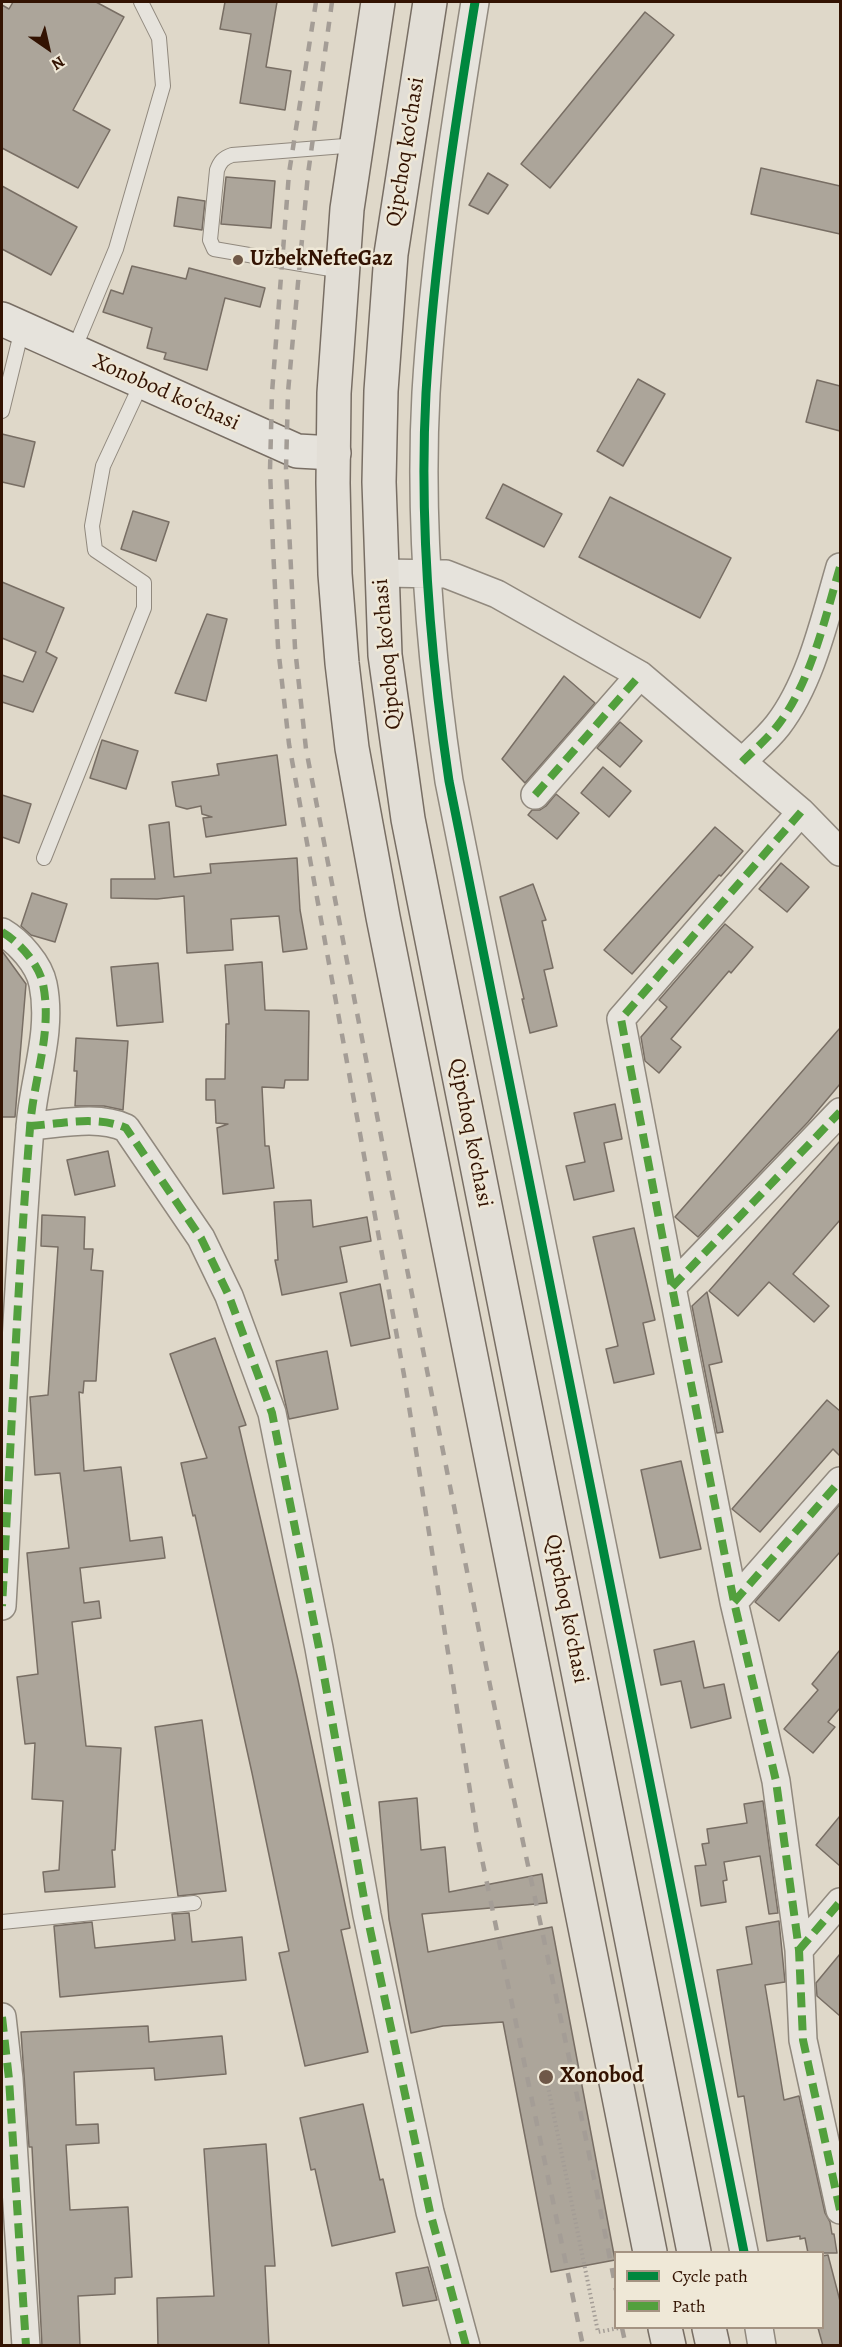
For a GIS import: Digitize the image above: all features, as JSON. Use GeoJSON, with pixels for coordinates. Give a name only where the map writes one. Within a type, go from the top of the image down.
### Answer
{"type":"FeatureCollection","features":[{"type":"Feature","properties":{"kind":"main road","name":"Qipchoq ko'chasi"},"geometry":{"type":"LineString","coordinates":[[378,2],[347,209],[334,393],[335,574],[342,663],[367,834],[650,2251]]}},
{"type":"Feature","properties":{"kind":"main road","name":"Qipchoq ko'chasi"},"geometry":{"type":"LineString","coordinates":[[430,2],[391,254],[382,380],[381,573],[385,655],[408,819],[694,2251]]}},
{"type":"Feature","properties":{"kind":"main road","name":"Xonobod koʻchasi"},"geometry":{"type":"LineString","coordinates":[[12,324],[297,451],[334,453]]}},
{"type":"Feature","properties":{"kind":"main road"},"geometry":{"type":"LineString","coordinates":[[334,453],[380,455]]}},
{"type":"Feature","properties":{"kind":"main road"},"geometry":{"type":"LineString","coordinates":[[335,574],[381,573]]}},
{"type":"Feature","properties":{"kind":"main road"},"geometry":{"type":"LineString","coordinates":[[665,2329],[669,2346]]}},
{"type":"Feature","properties":{"kind":"main road"},"geometry":{"type":"LineString","coordinates":[[709,2329],[713,2346]]}},
{"type":"Feature","properties":{"kind":"street"},"geometry":{"type":"LineString","coordinates":[[475,2],[446,193],[430,341],[425,456],[427,573],[432,652],[449,781],[744,2251]]}},
{"type":"Feature","properties":{"kind":"street"},"geometry":{"type":"LineString","coordinates":[[742,762],[777,726],[792,704],[836,601],[840,567]]}},
{"type":"Feature","properties":{"kind":"street"},"geometry":{"type":"LineString","coordinates":[[381,573],[446,574],[497,594],[640,675],[801,812],[840,852]]}},
{"type":"Feature","properties":{"kind":"street"},"geometry":{"type":"LineString","coordinates":[[535,795],[640,675]]}},
{"type":"Feature","properties":{"kind":"street"},"geometry":{"type":"LineString","coordinates":[[801,812],[621,1019],[734,1602],[776,1781],[799,1950],[803,2040],[840,2211]]}},
{"type":"Feature","properties":{"kind":"street"},"geometry":{"type":"LineString","coordinates":[[2,932],[29,957],[43,982],[47,1018],[30,1126],[2,1606]]}},
{"type":"Feature","properties":{"kind":"street"},"geometry":{"type":"LineString","coordinates":[[672,1287],[840,1112]]}},
{"type":"Feature","properties":{"kind":"street"},"geometry":{"type":"LineString","coordinates":[[30,1126],[100,1121],[126,1128],[201,1238],[229,1296],[268,1402],[319,1648],[368,1915],[430,2212],[466,2346]]}},
{"type":"Feature","properties":{"kind":"street"},"geometry":{"type":"LineString","coordinates":[[734,1602],[840,1481]]}},
{"type":"Feature","properties":{"kind":"street"},"geometry":{"type":"LineString","coordinates":[[799,1950],[840,1902]]}},
{"type":"Feature","properties":{"kind":"street"},"geometry":{"type":"LineString","coordinates":[[2,2017],[9,2079],[26,2346]]}},
{"type":"Feature","properties":{"kind":"street"},"geometry":{"type":"LineString","coordinates":[[759,2329],[762,2346]]}},
{"type":"Feature","properties":{"kind":"lane"},"geometry":{"type":"LineString","coordinates":[[73,352],[116,249],[164,86],[159,38],[141,2]]}},
{"type":"Feature","properties":{"kind":"lane"},"geometry":{"type":"LineString","coordinates":[[342,271],[214,249],[210,240],[217,170],[219,163],[231,155],[357,145]]}},
{"type":"Feature","properties":{"kind":"lane"},"geometry":{"type":"LineString","coordinates":[[2,411],[12,324]]}},
{"type":"Feature","properties":{"kind":"lane"},"geometry":{"type":"LineString","coordinates":[[44,858],[144,608],[144,583],[95,550],[92,526],[103,466],[142,382]]}},
{"type":"Feature","properties":{"kind":"lane"},"geometry":{"type":"LineString","coordinates":[[2,1922],[194,1903]]}},
{"type":"Feature","properties":{"kind":"path"},"geometry":{"type":"LineString","coordinates":[[546,2077],[598,2331],[614,2329]]}},
{"type":"Feature","properties":{"kind":"building"},"geometry":{"type":"Polygon","coordinates":[[[13,2],[96,2],[124,17],[73,110],[110,130],[78,188],[2,148],[2,5],[9,9],[13,2]]]}},
{"type":"Feature","properties":{"kind":"building"},"geometry":{"type":"Polygon","coordinates":[[[225,2],[277,2],[266,67],[291,71],[285,110],[240,103],[251,34],[220,29],[225,2]]]}},
{"type":"Feature","properties":{"kind":"building"},"geometry":{"type":"Polygon","coordinates":[[[645,12],[674,35],[550,188],[521,164],[645,12]]]}},
{"type":"Feature","properties":{"kind":"building"},"geometry":{"type":"Polygon","coordinates":[[[761,168],[840,186],[840,234],[751,214],[761,168]]]}},
{"type":"Feature","properties":{"kind":"building"},"geometry":{"type":"Polygon","coordinates":[[[488,173],[508,185],[488,214],[469,205],[488,173]]]}},
{"type":"Feature","properties":{"kind":"building"},"geometry":{"type":"Polygon","coordinates":[[[226,177],[275,181],[271,228],[221,224],[226,177]]]}},
{"type":"Feature","properties":{"kind":"building"},"geometry":{"type":"Polygon","coordinates":[[[2,186],[77,227],[51,275],[2,249],[2,186]]]}},
{"type":"Feature","properties":{"kind":"building"},"geometry":{"type":"Polygon","coordinates":[[[178,197],[205,201],[202,230],[174,226],[178,197]]]}},
{"type":"Feature","properties":{"kind":"building"},"geometry":{"type":"Polygon","coordinates":[[[132,266],[186,279],[189,268],[265,288],[260,307],[225,298],[207,370],[164,359],[166,353],[147,348],[152,328],[103,312],[111,290],[123,294],[132,266]]]}},
{"type":"Feature","properties":{"kind":"building"},"geometry":{"type":"Polygon","coordinates":[[[638,379],[665,394],[623,466],[597,451],[638,379]]]}},
{"type":"Feature","properties":{"kind":"building"},"geometry":{"type":"Polygon","coordinates":[[[817,380],[840,386],[840,431],[806,422],[817,380]]]}},
{"type":"Feature","properties":{"kind":"building"},"geometry":{"type":"Polygon","coordinates":[[[2,434],[35,442],[24,487],[2,482],[2,434]]]}},
{"type":"Feature","properties":{"kind":"building"},"geometry":{"type":"Polygon","coordinates":[[[503,484],[562,514],[544,547],[486,518],[503,484]]]}},
{"type":"Feature","properties":{"kind":"building"},"geometry":{"type":"Polygon","coordinates":[[[610,497],[731,558],[700,618],[579,557],[610,497]]]}},
{"type":"Feature","properties":{"kind":"building"},"geometry":{"type":"Polygon","coordinates":[[[133,511],[169,522],[156,561],[121,549],[133,511]]]}},
{"type":"Feature","properties":{"kind":"building"},"geometry":{"type":"Polygon","coordinates":[[[2,582],[64,608],[46,652],[57,658],[33,712],[2,702],[2,675],[23,682],[36,652],[2,638],[2,582]]]}},
{"type":"Feature","properties":{"kind":"building"},"geometry":{"type":"Polygon","coordinates":[[[207,614],[227,619],[206,701],[175,693],[207,614]]]}},
{"type":"Feature","properties":{"kind":"building"},"geometry":{"type":"Polygon","coordinates":[[[564,676],[595,703],[525,783],[502,759],[564,676]]]}},
{"type":"Feature","properties":{"kind":"building"},"geometry":{"type":"Polygon","coordinates":[[[620,722],[642,741],[620,767],[597,748],[620,722]]]}},
{"type":"Feature","properties":{"kind":"building"},"geometry":{"type":"Polygon","coordinates":[[[102,740],[138,751],[126,789],[90,778],[102,740]]]}},
{"type":"Feature","properties":{"kind":"building"},"geometry":{"type":"Polygon","coordinates":[[[277,755],[286,825],[206,837],[203,818],[212,817],[202,814],[201,806],[187,809],[176,806],[172,782],[219,775],[217,764],[277,755]]]}},
{"type":"Feature","properties":{"kind":"building"},"geometry":{"type":"Polygon","coordinates":[[[603,767],[631,791],[609,817],[581,793],[603,767]]]}},
{"type":"Feature","properties":{"kind":"building"},"geometry":{"type":"Polygon","coordinates":[[[556,794],[579,813],[557,839],[528,815],[532,810],[540,810],[546,806],[556,794]]]}},
{"type":"Feature","properties":{"kind":"building"},"geometry":{"type":"Polygon","coordinates":[[[2,795],[31,804],[19,843],[2,837],[2,795]]]}},
{"type":"Feature","properties":{"kind":"building"},"geometry":{"type":"Polygon","coordinates":[[[169,822],[174,877],[211,873],[210,864],[297,858],[300,910],[307,949],[283,952],[279,916],[231,919],[233,950],[187,953],[184,896],[157,899],[111,898],[111,879],[155,879],[149,825],[169,822]]]}},
{"type":"Feature","properties":{"kind":"building"},"geometry":{"type":"Polygon","coordinates":[[[715,827],[743,851],[632,974],[604,950],[715,827]]]}},
{"type":"Feature","properties":{"kind":"building"},"geometry":{"type":"Polygon","coordinates":[[[781,863],[809,887],[787,912],[759,889],[781,863]]]}},
{"type":"Feature","properties":{"kind":"building"},"geometry":{"type":"Polygon","coordinates":[[[533,884],[546,920],[542,921],[553,968],[544,970],[557,1026],[530,1033],[500,897],[533,884]]]}},
{"type":"Feature","properties":{"kind":"building"},"geometry":{"type":"Polygon","coordinates":[[[32,893],[67,904],[55,942],[31,935],[21,926],[32,893]]]}},
{"type":"Feature","properties":{"kind":"building"},"geometry":{"type":"Polygon","coordinates":[[[725,924],[753,947],[731,973],[729,971],[671,1039],[681,1047],[659,1073],[645,1061],[641,1037],[667,1007],[659,1000],[725,924]]]}},
{"type":"Feature","properties":{"kind":"building"},"geometry":{"type":"Polygon","coordinates":[[[2,951],[26,984],[15,1117],[2,1117],[2,951]]]}},
{"type":"Feature","properties":{"kind":"building"},"geometry":{"type":"Polygon","coordinates":[[[262,962],[265,1010],[309,1011],[308,1080],[285,1080],[284,1088],[262,1087],[265,1146],[269,1146],[274,1188],[223,1194],[217,1128],[228,1124],[216,1123],[215,1100],[206,1100],[206,1079],[225,1079],[226,1024],[229,1024],[225,965],[262,962]]]}},
{"type":"Feature","properties":{"kind":"building"},"geometry":{"type":"Polygon","coordinates":[[[158,963],[163,1022],[117,1026],[111,967],[158,963]]]}},
{"type":"Feature","properties":{"kind":"building"},"geometry":{"type":"Polygon","coordinates":[[[840,1028],[840,1084],[808,1122],[698,1237],[675,1217],[840,1028]]]}},
{"type":"Feature","properties":{"kind":"building"},"geometry":{"type":"Polygon","coordinates":[[[76,1038],[128,1041],[123,1110],[104,1106],[75,1106],[76,1038]]]}},
{"type":"Feature","properties":{"kind":"building"},"geometry":{"type":"Polygon","coordinates":[[[615,1104],[622,1139],[604,1143],[614,1191],[574,1200],[566,1166],[585,1162],[574,1113],[615,1104]]]}},
{"type":"Feature","properties":{"kind":"building"},"geometry":{"type":"Polygon","coordinates":[[[840,1141],[840,1220],[793,1274],[829,1306],[814,1322],[769,1282],[738,1316],[709,1291],[840,1141]]]}},
{"type":"Feature","properties":{"kind":"building"},"geometry":{"type":"Polygon","coordinates":[[[108,1151],[115,1186],[75,1195],[67,1160],[108,1151]]]}},
{"type":"Feature","properties":{"kind":"building"},"geometry":{"type":"Polygon","coordinates":[[[311,1200],[313,1227],[367,1217],[371,1241],[340,1247],[347,1282],[282,1295],[275,1260],[278,1260],[274,1202],[311,1200]]]}},
{"type":"Feature","properties":{"kind":"building"},"geometry":{"type":"Polygon","coordinates":[[[42,1215],[85,1217],[84,1249],[93,1249],[91,1270],[103,1271],[96,1381],[84,1381],[83,1393],[79,1392],[84,1471],[121,1467],[130,1541],[162,1537],[165,1558],[80,1568],[84,1603],[99,1601],[101,1618],[72,1622],[86,1746],[121,1748],[115,1850],[112,1850],[115,1887],[45,1892],[43,1872],[59,1870],[63,1801],[32,1799],[35,1743],[25,1744],[17,1677],[38,1674],[27,1553],[69,1548],[60,1473],[35,1475],[30,1397],[48,1395],[58,1247],[41,1246],[42,1215]]]}},
{"type":"Feature","properties":{"kind":"building"},"geometry":{"type":"Polygon","coordinates":[[[634,1228],[655,1320],[643,1323],[654,1374],[614,1383],[606,1349],[618,1346],[593,1237],[634,1228]]]}},
{"type":"Feature","properties":{"kind":"building"},"geometry":{"type":"Polygon","coordinates":[[[380,1284],[390,1338],[351,1346],[340,1293],[380,1284]]]}},
{"type":"Feature","properties":{"kind":"building"},"geometry":{"type":"Polygon","coordinates":[[[707,1292],[722,1362],[709,1365],[723,1432],[717,1433],[692,1306],[707,1292]]]}},
{"type":"Feature","properties":{"kind":"building"},"geometry":{"type":"Polygon","coordinates":[[[215,1338],[246,1425],[239,1427],[298,1680],[350,1928],[341,1930],[368,2052],[305,2066],[279,1953],[289,1951],[195,1515],[193,1516],[181,1463],[207,1458],[170,1354],[215,1338]]]}},
{"type":"Feature","properties":{"kind":"building"},"geometry":{"type":"Polygon","coordinates":[[[327,1351],[338,1409],[289,1419],[276,1361],[327,1351]]]}},
{"type":"Feature","properties":{"kind":"building"},"geometry":{"type":"Polygon","coordinates":[[[827,1400],[840,1411],[840,1456],[833,1449],[760,1532],[732,1509],[827,1400]]]}},
{"type":"Feature","properties":{"kind":"building"},"geometry":{"type":"Polygon","coordinates":[[[681,1461],[701,1549],[660,1558],[641,1470],[681,1461]]]}},
{"type":"Feature","properties":{"kind":"building"},"geometry":{"type":"Polygon","coordinates":[[[840,1504],[840,1552],[779,1621],[755,1602],[840,1504]]]}},
{"type":"Feature","properties":{"kind":"building"},"geometry":{"type":"Polygon","coordinates":[[[694,1641],[704,1688],[724,1684],[731,1718],[691,1728],[681,1681],[661,1685],[654,1650],[694,1641]]]}},
{"type":"Feature","properties":{"kind":"building"},"geometry":{"type":"Polygon","coordinates":[[[840,1650],[840,1708],[828,1722],[835,1727],[813,1753],[784,1729],[818,1690],[812,1684],[840,1650]]]}},
{"type":"Feature","properties":{"kind":"building"},"geometry":{"type":"Polygon","coordinates":[[[202,1720],[226,1891],[178,1896],[155,1727],[202,1720]]]}},
{"type":"Feature","properties":{"kind":"building"},"geometry":{"type":"Polygon","coordinates":[[[417,1798],[421,1850],[445,1847],[449,1892],[542,1874],[547,1903],[422,1914],[428,1952],[552,1927],[614,2260],[551,2272],[503,2022],[443,2026],[411,2033],[389,1919],[379,1802],[417,1798]]]}},
{"type":"Feature","properties":{"kind":"building"},"geometry":{"type":"Polygon","coordinates":[[[763,1801],[778,1913],[769,1914],[760,1856],[724,1862],[727,1880],[723,1881],[726,1902],[701,1906],[695,1866],[706,1865],[702,1844],[709,1843],[707,1829],[747,1823],[744,1804],[763,1801]]]}},
{"type":"Feature","properties":{"kind":"building"},"geometry":{"type":"Polygon","coordinates":[[[840,1816],[840,1866],[816,1845],[840,1816]]]}},
{"type":"Feature","properties":{"kind":"building"},"geometry":{"type":"Polygon","coordinates":[[[189,1913],[192,1942],[242,1937],[246,1980],[60,1997],[54,1926],[92,1922],[95,1948],[175,1940],[172,1914],[189,1913]]]}},
{"type":"Feature","properties":{"kind":"building"},"geometry":{"type":"Polygon","coordinates":[[[779,1921],[785,1982],[765,1985],[784,2100],[799,2096],[825,2213],[830,2222],[832,2234],[834,2234],[837,2253],[808,2251],[805,2238],[800,2239],[800,2236],[767,2241],[744,2096],[738,2097],[717,1970],[752,1964],[746,1927],[779,1921]]]}},
{"type":"Feature","properties":{"kind":"building"},"geometry":{"type":"Polygon","coordinates":[[[840,1954],[840,2016],[817,1996],[816,1983],[840,1954]]]}},
{"type":"Feature","properties":{"kind":"building"},"geometry":{"type":"Polygon","coordinates":[[[148,2026],[149,2042],[222,2036],[226,2074],[155,2080],[154,2068],[74,2072],[76,2125],[98,2124],[99,2143],[66,2145],[70,2210],[128,2207],[132,2277],[115,2278],[115,2294],[78,2296],[80,2346],[42,2346],[32,2147],[29,2147],[21,2032],[148,2026]]]}},
{"type":"Feature","properties":{"kind":"building"},"geometry":{"type":"Polygon","coordinates":[[[363,2104],[380,2180],[383,2179],[395,2232],[332,2246],[315,2169],[311,2170],[300,2118],[363,2104]]]}},
{"type":"Feature","properties":{"kind":"building"},"geometry":{"type":"Polygon","coordinates":[[[266,2144],[275,2266],[265,2266],[269,2346],[158,2346],[157,2298],[214,2296],[204,2149],[266,2144]]]}},
{"type":"Feature","properties":{"kind":"building"},"geometry":{"type":"Polygon","coordinates":[[[828,2255],[840,2301],[840,2346],[823,2346],[818,2329],[824,2329],[824,2256],[828,2255]]]}},
{"type":"Feature","properties":{"kind":"building"},"geometry":{"type":"Polygon","coordinates":[[[428,2267],[437,2300],[403,2306],[396,2273],[428,2267]]]}},
{"type":"Feature","properties":{"kind":"railway"},"geometry":{"type":"LineString","coordinates":[[316,2],[289,173],[272,393],[270,470],[273,548],[278,647],[289,744],[404,1375],[477,1835],[583,2346]]}},
{"type":"Feature","properties":{"kind":"railway"},"geometry":{"type":"LineString","coordinates":[[332,2],[308,174],[288,392],[286,469],[295,648],[306,749],[468,1577],[614,2280]]}},
{"type":"Feature","properties":{"kind":"railway"},"geometry":{"type":"LineString","coordinates":[[622,2329],[626,2346]]}},
{"type":"Feature","properties":{"kind":"marked path"},"geometry":{"type":"LineString","coordinates":[[742,762],[778,725],[800,689],[816,649],[840,567]]}},
{"type":"Feature","properties":{"kind":"marked path"},"geometry":{"type":"LineString","coordinates":[[535,795],[640,675]]}},
{"type":"Feature","properties":{"kind":"marked path"},"geometry":{"type":"LineString","coordinates":[[801,812],[621,1019],[734,1602],[776,1781],[799,1950],[803,2040],[840,2210]]}},
{"type":"Feature","properties":{"kind":"marked path"},"geometry":{"type":"LineString","coordinates":[[2,932],[33,961],[41,976],[46,1020],[32,1110],[25,1188],[2,1606]]}},
{"type":"Feature","properties":{"kind":"marked path"},"geometry":{"type":"LineString","coordinates":[[672,1287],[840,1112]]}},
{"type":"Feature","properties":{"kind":"marked path"},"geometry":{"type":"LineString","coordinates":[[30,1126],[91,1121],[126,1128],[201,1238],[229,1296],[272,1413],[319,1648],[367,1915],[430,2212],[466,2346]]}},
{"type":"Feature","properties":{"kind":"marked path"},"geometry":{"type":"LineString","coordinates":[[734,1602],[840,1481]]}},
{"type":"Feature","properties":{"kind":"marked path"},"geometry":{"type":"LineString","coordinates":[[799,1950],[840,1902]]}},
{"type":"Feature","properties":{"kind":"marked path"},"geometry":{"type":"LineString","coordinates":[[2,2017],[9,2079],[26,2346]]}},
{"type":"Feature","properties":{"kind":"cycle path"},"geometry":{"type":"LineString","coordinates":[[475,2],[439,245],[426,393],[425,539],[436,685],[449,781],[744,2251]]}},
{"type":"Feature","properties":{"kind":"place","name":"UzbekNefteGaz"},"geometry":{"type":"Point","coordinates":[238,260]}},
{"type":"Feature","properties":{"kind":"place","name":"Xonobod"},"geometry":{"type":"Point","coordinates":[546,2077]}}]}
